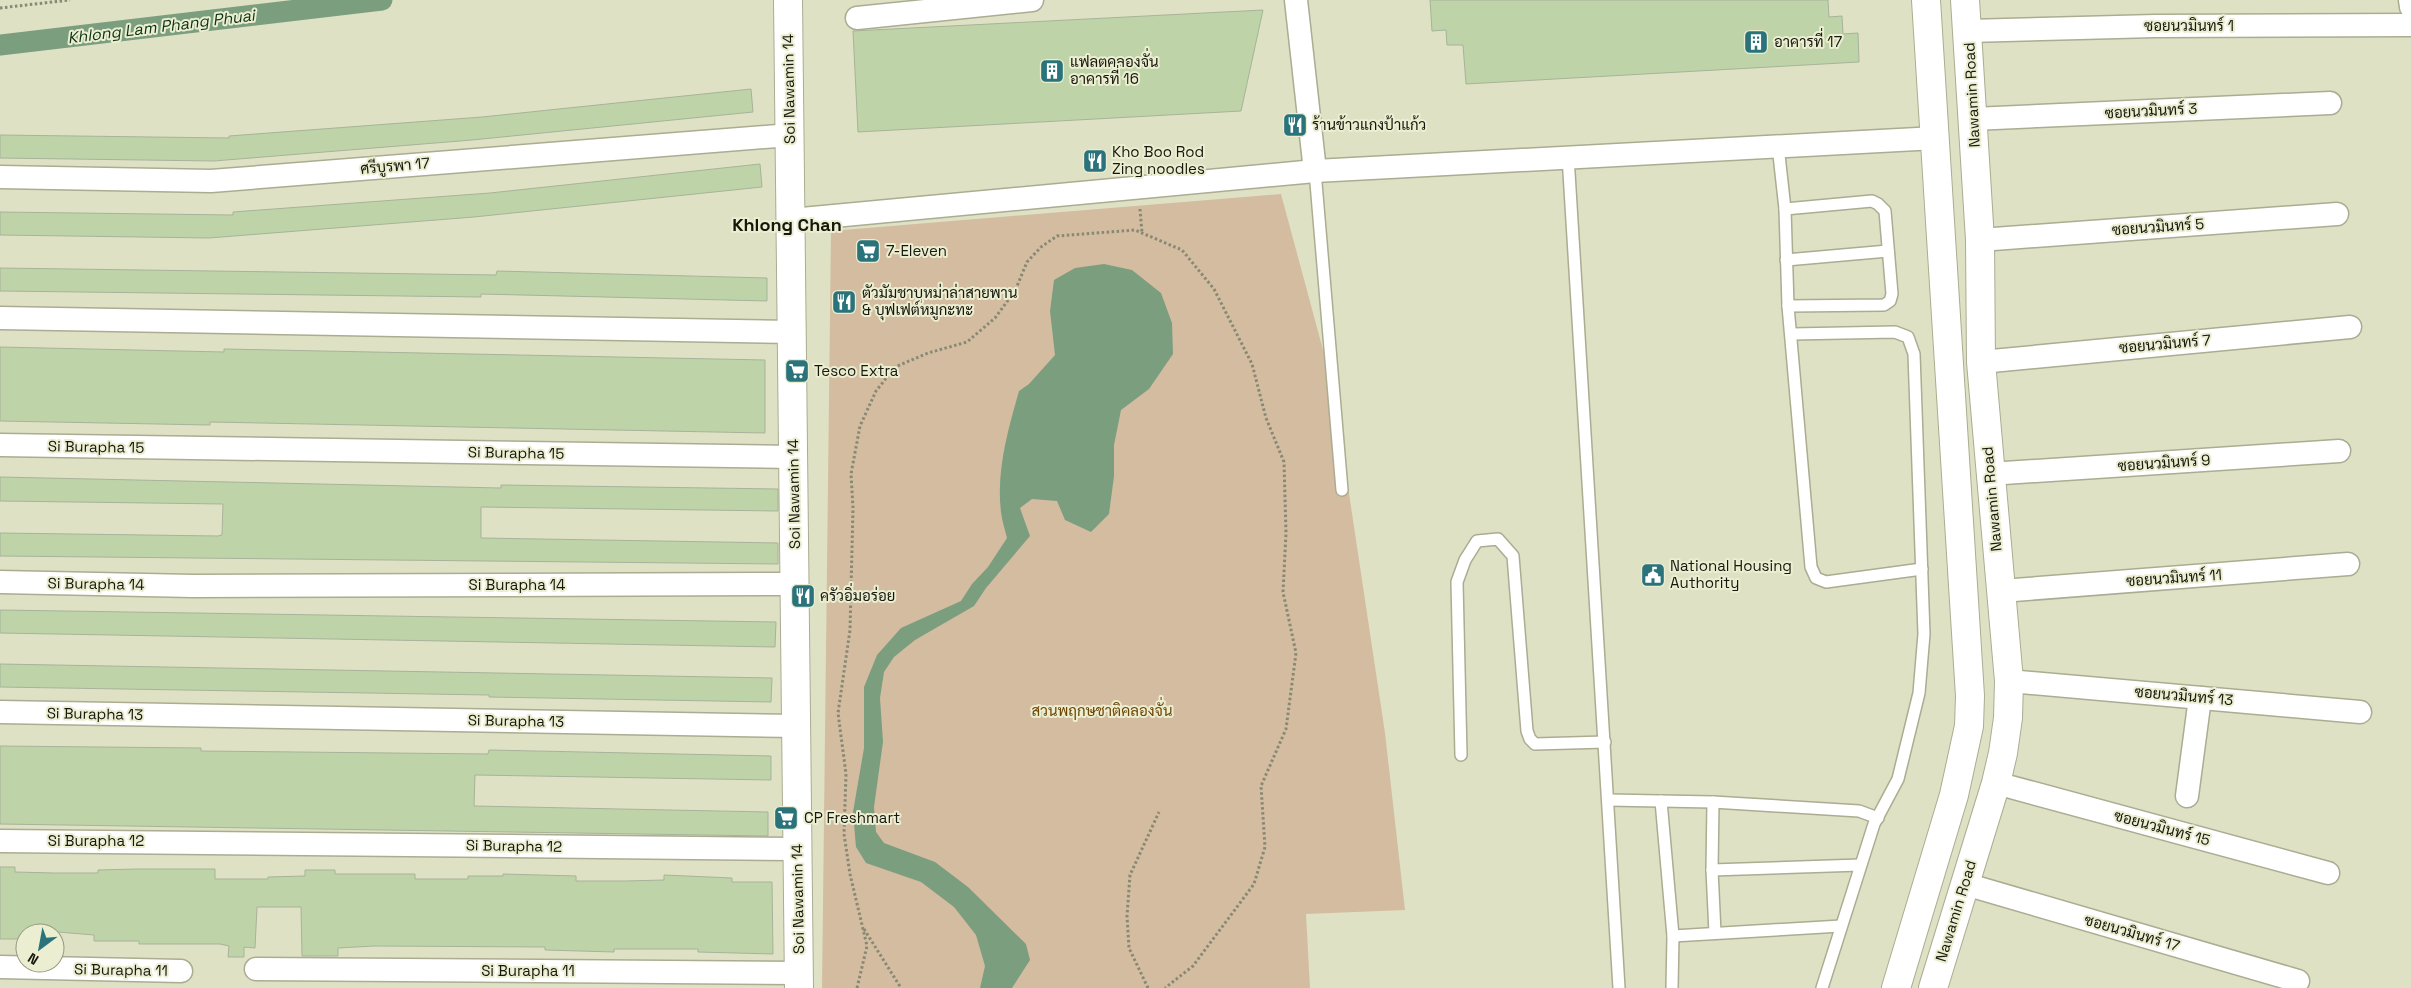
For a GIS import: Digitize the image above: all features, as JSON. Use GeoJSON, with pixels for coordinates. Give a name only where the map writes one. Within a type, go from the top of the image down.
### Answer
{"type":"FeatureCollection","features":[{"type":"Feature","properties":{"kind":"main road","name":"Soi Nawamin 14"},"geometry":{"type":"LineString","coordinates":[[788,0],[799,981]]}},
{"type":"Feature","properties":{"kind":"main road"},"geometry":{"type":"LineString","coordinates":[[1896,988],[1954,795],[1969,726],[1969,666],[1926,0]]}},
{"type":"Feature","properties":{"kind":"main road","name":"Nawamin Road"},"geometry":{"type":"LineString","coordinates":[[1932,988],[1996,783],[2008,718],[2009,681],[1989,474],[1981,362],[1980,240],[1965,0]]}},
{"type":"Feature","properties":{"kind":"street"},"geometry":{"type":"LineString","coordinates":[[856,18],[1032,0]]}},
{"type":"Feature","properties":{"kind":"street"},"geometry":{"type":"LineString","coordinates":[[1296,0],[1315,171]]}},
{"type":"Feature","properties":{"kind":"street"},"geometry":{"type":"LineString","coordinates":[[2410,0],[2411,7]]}},
{"type":"Feature","properties":{"kind":"street","name":"ซอยนวมินทร์ 1"},"geometry":{"type":"LineString","coordinates":[[1968,31],[2155,26],[2411,25]]}},
{"type":"Feature","properties":{"kind":"street","name":"ซอยนวมินทร์ 3"},"geometry":{"type":"LineString","coordinates":[[1973,119],[2330,103]]}},
{"type":"Feature","properties":{"kind":"street","name":"ศรีบูรพา 17"},"geometry":{"type":"LineString","coordinates":[[0,177],[211,181],[790,135]]}},
{"type":"Feature","properties":{"kind":"street"},"geometry":{"type":"LineString","coordinates":[[791,220],[1315,171],[1568,156],[1936,138]]}},
{"type":"Feature","properties":{"kind":"street","name":"ซอยนวมินทร์ 5"},"geometry":{"type":"LineString","coordinates":[[1980,240],[2337,214]]}},
{"type":"Feature","properties":{"kind":"street"},"geometry":{"type":"LineString","coordinates":[[0,318],[792,332]]}},
{"type":"Feature","properties":{"kind":"street","name":"ซอยนวมินทร์ 7"},"geometry":{"type":"LineString","coordinates":[[1981,362],[2350,327]]}},
{"type":"Feature","properties":{"kind":"street","name":"Si Burapha 15"},"geometry":{"type":"LineString","coordinates":[[0,445],[793,456]]}},
{"type":"Feature","properties":{"kind":"street","name":"ซอยนวมินทร์ 9"},"geometry":{"type":"LineString","coordinates":[[1989,474],[2339,451]]}},
{"type":"Feature","properties":{"kind":"street","name":"ซอยนวมินทร์ 11"},"geometry":{"type":"LineString","coordinates":[[2001,591],[2348,564]]}},
{"type":"Feature","properties":{"kind":"street","name":"Si Burapha 14"},"geometry":{"type":"LineString","coordinates":[[0,582],[193,586],[794,584]]}},
{"type":"Feature","properties":{"kind":"street","name":"ซอยนวมินทร์ 13"},"geometry":{"type":"LineString","coordinates":[[2009,681],[2360,712]]}},
{"type":"Feature","properties":{"kind":"street"},"geometry":{"type":"LineString","coordinates":[[2187,796],[2200,698]]}},
{"type":"Feature","properties":{"kind":"street","name":"Si Burapha 13"},"geometry":{"type":"LineString","coordinates":[[0,712],[796,726]]}},
{"type":"Feature","properties":{"kind":"street","name":"ซอยนวมินทร์ 15"},"geometry":{"type":"LineString","coordinates":[[1996,783],[2328,873]]}},
{"type":"Feature","properties":{"kind":"street","name":"Si Burapha 12"},"geometry":{"type":"LineString","coordinates":[[0,841],[797,850]]}},
{"type":"Feature","properties":{"kind":"street","name":"ซอยนวมินทร์ 17"},"geometry":{"type":"LineString","coordinates":[[1965,884],[2298,981]]}},
{"type":"Feature","properties":{"kind":"street","name":"Si Burapha 11"},"geometry":{"type":"LineString","coordinates":[[0,967],[181,971]]}},
{"type":"Feature","properties":{"kind":"street","name":"Si Burapha 11"},"geometry":{"type":"LineString","coordinates":[[256,969],[799,981]]}},
{"type":"Feature","properties":{"kind":"lane"},"geometry":{"type":"LineString","coordinates":[[1778,146],[1784,209],[1788,306],[1792,334],[1811,568],[1816,578],[1826,582],[1922,569]]}},
{"type":"Feature","properties":{"kind":"lane"},"geometry":{"type":"LineString","coordinates":[[1568,156],[1619,988]]}},
{"type":"Feature","properties":{"kind":"lane"},"geometry":{"type":"LineString","coordinates":[[1315,171],[1342,490]]}},
{"type":"Feature","properties":{"kind":"lane"},"geometry":{"type":"LineString","coordinates":[[1784,209],[1874,201],[1885,211],[1892,294],[1890,301],[1884,305],[1788,306]]}},
{"type":"Feature","properties":{"kind":"lane"},"geometry":{"type":"LineString","coordinates":[[1786,260],[1888,251]]}},
{"type":"Feature","properties":{"kind":"lane"},"geometry":{"type":"LineString","coordinates":[[1792,334],[1895,332],[1908,337],[1914,354],[1924,634],[1919,693],[1898,779],[1878,818],[1860,865],[1822,988]]}},
{"type":"Feature","properties":{"kind":"lane"},"geometry":{"type":"LineString","coordinates":[[1461,755],[1457,582],[1465,560],[1477,541],[1498,539],[1514,556],[1527,730],[1530,739],[1535,744],[1605,742]]}},
{"type":"Feature","properties":{"kind":"lane"},"geometry":{"type":"LineString","coordinates":[[1608,800],[1713,802],[1859,811],[1878,818]]}},
{"type":"Feature","properties":{"kind":"lane"},"geometry":{"type":"LineString","coordinates":[[1661,801],[1673,936],[1672,988]]}},
{"type":"Feature","properties":{"kind":"lane"},"geometry":{"type":"LineString","coordinates":[[1713,802],[1712,870],[1715,933]]}},
{"type":"Feature","properties":{"kind":"lane"},"geometry":{"type":"LineString","coordinates":[[1712,870],[1860,865]]}},
{"type":"Feature","properties":{"kind":"lane"},"geometry":{"type":"LineString","coordinates":[[1673,936],[1842,926]]}},
{"type":"Feature","properties":{"kind":"path"},"geometry":{"type":"LineString","coordinates":[[0,8],[70,0]]}},
{"type":"Feature","properties":{"kind":"path"},"geometry":{"type":"LineString","coordinates":[[1140,209],[1142,233]]}},
{"type":"Feature","properties":{"kind":"path"},"geometry":{"type":"LineString","coordinates":[[857,988],[867,946],[860,923],[844,834],[846,774],[838,713],[850,630],[852,474],[860,426],[876,391],[895,366],[928,353],[967,342],[995,318],[1015,291],[1027,262],[1041,247],[1057,236],[1135,230],[1182,250],[1214,289],[1252,364],[1266,418],[1284,462],[1286,533],[1283,592],[1296,653],[1286,729],[1261,786],[1265,847],[1254,884],[1193,966],[1165,988]]}},
{"type":"Feature","properties":{"kind":"path"},"geometry":{"type":"LineString","coordinates":[[1148,988],[1129,948],[1127,916],[1130,875],[1158,812]]}},
{"type":"Feature","properties":{"kind":"path"},"geometry":{"type":"LineString","coordinates":[[860,923],[900,988]]}},
{"type":"Feature","properties":{"kind":"green space","name":"สวนพฤกษชาติคลองจั่น"},"geometry":{"type":"Polygon","coordinates":[[[1281,194],[1333,387],[1385,733],[1405,910],[1306,914],[1310,988],[822,988],[831,231],[1281,194]]]}},
{"type":"Feature","properties":{"kind":"shaded area"},"geometry":{"type":"Polygon","coordinates":[[[1104,264],[1132,270],[1161,293],[1172,323],[1173,354],[1149,389],[1121,410],[1114,445],[1114,476],[1109,514],[1091,532],[1065,520],[1057,501],[1032,499],[1020,508],[1030,536],[986,588],[974,606],[915,640],[894,657],[884,672],[880,698],[883,742],[874,807],[876,832],[884,843],[935,862],[968,887],[1026,944],[1030,960],[1012,988],[980,988],[985,966],[976,935],[954,907],[921,882],[866,863],[856,847],[853,812],[864,748],[864,687],[877,655],[901,628],[961,601],[972,584],[988,567],[1007,538],[1001,515],[1000,497],[1004,451],[1019,391],[1029,384],[1055,355],[1050,311],[1054,280],[1075,268],[1104,264]]]}},
{"type":"Feature","properties":{"kind":"building","name":"อาคารที่ 17"},"geometry":{"type":"Polygon","coordinates":[[[1430,0],[1828,0],[1829,17],[1842,16],[1843,34],[1858,33],[1859,62],[1466,84],[1463,45],[1447,45],[1446,30],[1432,31],[1430,0]]]}},
{"type":"Feature","properties":{"kind":"building","name":"แฟลตคลองจั่น อาคารที่ 16"},"geometry":{"type":"Polygon","coordinates":[[[1263,10],[1241,111],[858,132],[853,31],[1263,10]]]}},
{"type":"Feature","properties":{"kind":"building"},"geometry":{"type":"Polygon","coordinates":[[[751,89],[753,112],[472,140],[214,161],[0,158],[0,135],[229,138],[229,136],[482,117],[751,89]]]}},
{"type":"Feature","properties":{"kind":"building"},"geometry":{"type":"Polygon","coordinates":[[[760,164],[762,187],[474,217],[209,238],[0,235],[0,212],[233,215],[233,212],[490,193],[760,164]]]}},
{"type":"Feature","properties":{"kind":"building"},"geometry":{"type":"Polygon","coordinates":[[[0,268],[496,275],[497,271],[767,278],[767,301],[481,294],[481,297],[0,291],[0,268]]]}},
{"type":"Feature","properties":{"kind":"building"},"geometry":{"type":"Polygon","coordinates":[[[0,347],[224,352],[224,349],[765,360],[765,433],[210,422],[210,425],[0,421],[0,347]]]}},
{"type":"Feature","properties":{"kind":"building"},"geometry":{"type":"Polygon","coordinates":[[[0,477],[501,488],[501,485],[778,489],[778,511],[481,507],[481,538],[778,543],[778,564],[0,556],[0,533],[218,536],[222,535],[223,504],[0,501],[0,477]]]}},
{"type":"Feature","properties":{"kind":"building"},"geometry":{"type":"Polygon","coordinates":[[[0,610],[776,622],[775,647],[0,633],[0,610]]]}},
{"type":"Feature","properties":{"kind":"building"},"geometry":{"type":"Polygon","coordinates":[[[0,664],[772,678],[771,702],[489,697],[489,695],[0,687],[0,664]]]}},
{"type":"Feature","properties":{"kind":"building"},"geometry":{"type":"Polygon","coordinates":[[[0,746],[201,748],[201,751],[488,754],[489,750],[771,756],[771,780],[475,775],[474,806],[768,812],[768,836],[0,824],[0,746]]]}},
{"type":"Feature","properties":{"kind":"building"},"geometry":{"type":"Polygon","coordinates":[[[0,867],[15,867],[15,872],[54,873],[98,873],[98,870],[137,869],[215,869],[215,879],[268,879],[268,877],[305,876],[305,870],[335,870],[335,874],[415,874],[415,879],[468,879],[468,876],[503,876],[503,874],[576,876],[576,881],[625,881],[664,880],[664,875],[732,878],[732,882],[772,882],[773,954],[698,952],[698,949],[614,949],[614,952],[545,950],[545,947],[374,946],[338,948],[338,956],[302,956],[301,907],[257,907],[255,948],[244,947],[244,957],[228,957],[229,946],[220,944],[139,944],[139,941],[94,941],[94,935],[65,933],[65,923],[15,923],[15,939],[0,939],[0,867]]]}},
{"type":"Feature","properties":{"kind":"waterway","name":"Khlong Lam Phang Phuai"},"geometry":{"type":"LineString","coordinates":[[0,45],[382,0]]}},
{"type":"Feature","properties":{"kind":"place","name":"อาคารที่ 17"},"geometry":{"type":"Point","coordinates":[1756,42]}},
{"type":"Feature","properties":{"kind":"place","name":"แฟลตคลองจั่น อาคารที่ 16"},"geometry":{"type":"Point","coordinates":[1052,71]}},
{"type":"Feature","properties":{"kind":"place","name":"ร้านข้าวแกงป้าแก้ว"},"geometry":{"type":"Point","coordinates":[1295,125]}},
{"type":"Feature","properties":{"kind":"place","name":"Kho Boo Rod Zing noodles"},"geometry":{"type":"Point","coordinates":[1095,161]}},
{"type":"Feature","properties":{"kind":"place","name":"7-Eleven"},"geometry":{"type":"Point","coordinates":[868,251]}},
{"type":"Feature","properties":{"kind":"place","name":"ตัวมัมชาบูหม่าล่าสายพาน & บุฟเฟต์หมูกะทะ"},"geometry":{"type":"Point","coordinates":[844,302]}},
{"type":"Feature","properties":{"kind":"place","name":"Tesco Extra"},"geometry":{"type":"Point","coordinates":[797,371]}},
{"type":"Feature","properties":{"kind":"place","name":"National Housing Authority"},"geometry":{"type":"Point","coordinates":[1653,575]}},
{"type":"Feature","properties":{"kind":"place","name":"ครัวอิ่มอร่อย"},"geometry":{"type":"Point","coordinates":[803,596]}},
{"type":"Feature","properties":{"kind":"place","name":"CP Freshmart"},"geometry":{"type":"Point","coordinates":[786,818]}},
{"type":"Feature","properties":{"kind":"district","name":"Khlong Chan"},"geometry":{"type":"Point","coordinates":[787,225]}}]}
